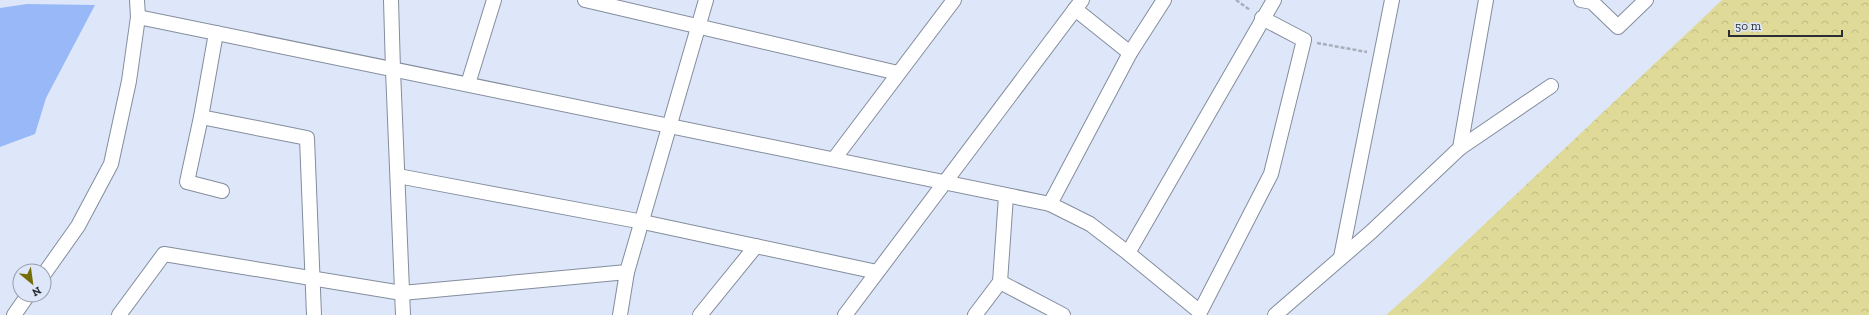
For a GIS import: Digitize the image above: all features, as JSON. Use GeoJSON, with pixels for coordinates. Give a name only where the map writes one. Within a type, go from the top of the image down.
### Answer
{"type":"FeatureCollection","features":[{"type":"Feature","properties":{"kind":"street"},"geometry":{"type":"LineString","coordinates":[[52,263],[78,226],[111,164],[129,81],[138,17],[137,0]]}},
{"type":"Feature","properties":{"kind":"street"},"geometry":{"type":"LineString","coordinates":[[392,0],[393,70],[403,315]]}},
{"type":"Feature","properties":{"kind":"street"},"geometry":{"type":"LineString","coordinates":[[468,84],[494,0]]}},
{"type":"Feature","properties":{"kind":"street"},"geometry":{"type":"LineString","coordinates":[[585,0],[898,72]]}},
{"type":"Feature","properties":{"kind":"street"},"geometry":{"type":"LineString","coordinates":[[620,315],[627,272],[706,0]]}},
{"type":"Feature","properties":{"kind":"street"},"geometry":{"type":"LineString","coordinates":[[834,159],[898,72],[954,0]]}},
{"type":"Feature","properties":{"kind":"street"},"geometry":{"type":"LineString","coordinates":[[1050,204],[1130,53],[1164,0]]}},
{"type":"Feature","properties":{"kind":"street"},"geometry":{"type":"LineString","coordinates":[[1128,253],[1262,18],[1274,0]]}},
{"type":"Feature","properties":{"kind":"street"},"geometry":{"type":"LineString","coordinates":[[1341,257],[1392,0]]}},
{"type":"Feature","properties":{"kind":"street"},"geometry":{"type":"LineString","coordinates":[[1460,148],[1486,0]]}},
{"type":"Feature","properties":{"kind":"street"},"geometry":{"type":"LineString","coordinates":[[1581,0],[1592,2],[1618,27],[1646,0]]}},
{"type":"Feature","properties":{"kind":"street"},"geometry":{"type":"LineString","coordinates":[[845,315],[943,183],[1079,5],[1130,53]]}},
{"type":"Feature","properties":{"kind":"street"},"geometry":{"type":"LineString","coordinates":[[138,17],[1050,204],[1090,224],[1200,312],[1272,174],[1304,40],[1262,18]]}},
{"type":"Feature","properties":{"kind":"street"},"geometry":{"type":"LineString","coordinates":[[216,33],[201,117],[187,182],[222,191]]}},
{"type":"Feature","properties":{"kind":"street"},"geometry":{"type":"LineString","coordinates":[[1275,315],[1371,232],[1460,148],[1551,86]]}},
{"type":"Feature","properties":{"kind":"street"},"geometry":{"type":"LineString","coordinates":[[201,117],[307,138],[314,315]]}},
{"type":"Feature","properties":{"kind":"street"},"geometry":{"type":"LineString","coordinates":[[398,176],[642,222],[877,272]]}},
{"type":"Feature","properties":{"kind":"street"},"geometry":{"type":"LineString","coordinates":[[974,315],[1000,282],[1006,196]]}},
{"type":"Feature","properties":{"kind":"street"},"geometry":{"type":"LineString","coordinates":[[700,315],[756,246]]}},
{"type":"Feature","properties":{"kind":"street"},"geometry":{"type":"LineString","coordinates":[[119,315],[164,254],[402,294],[627,272]]}},
{"type":"Feature","properties":{"kind":"street"},"geometry":{"type":"LineString","coordinates":[[1000,282],[1062,315]]}},
{"type":"Feature","properties":{"kind":"street"},"geometry":{"type":"LineString","coordinates":[[14,315],[22,303]]}},
{"type":"Feature","properties":{"kind":"path"},"geometry":{"type":"LineString","coordinates":[[1304,40],[1381,55]]}},
{"type":"Feature","properties":{"kind":"green space"},"geometry":{"type":"Polygon","coordinates":[[[1722,0],[1869,0],[1869,315],[1386,315],[1421,284],[1722,0]]]}},
{"type":"Feature","properties":{"kind":"water"},"geometry":{"type":"Polygon","coordinates":[[[27,4],[95,5],[46,98],[35,134],[0,147],[0,8],[27,4]]]}}]}
